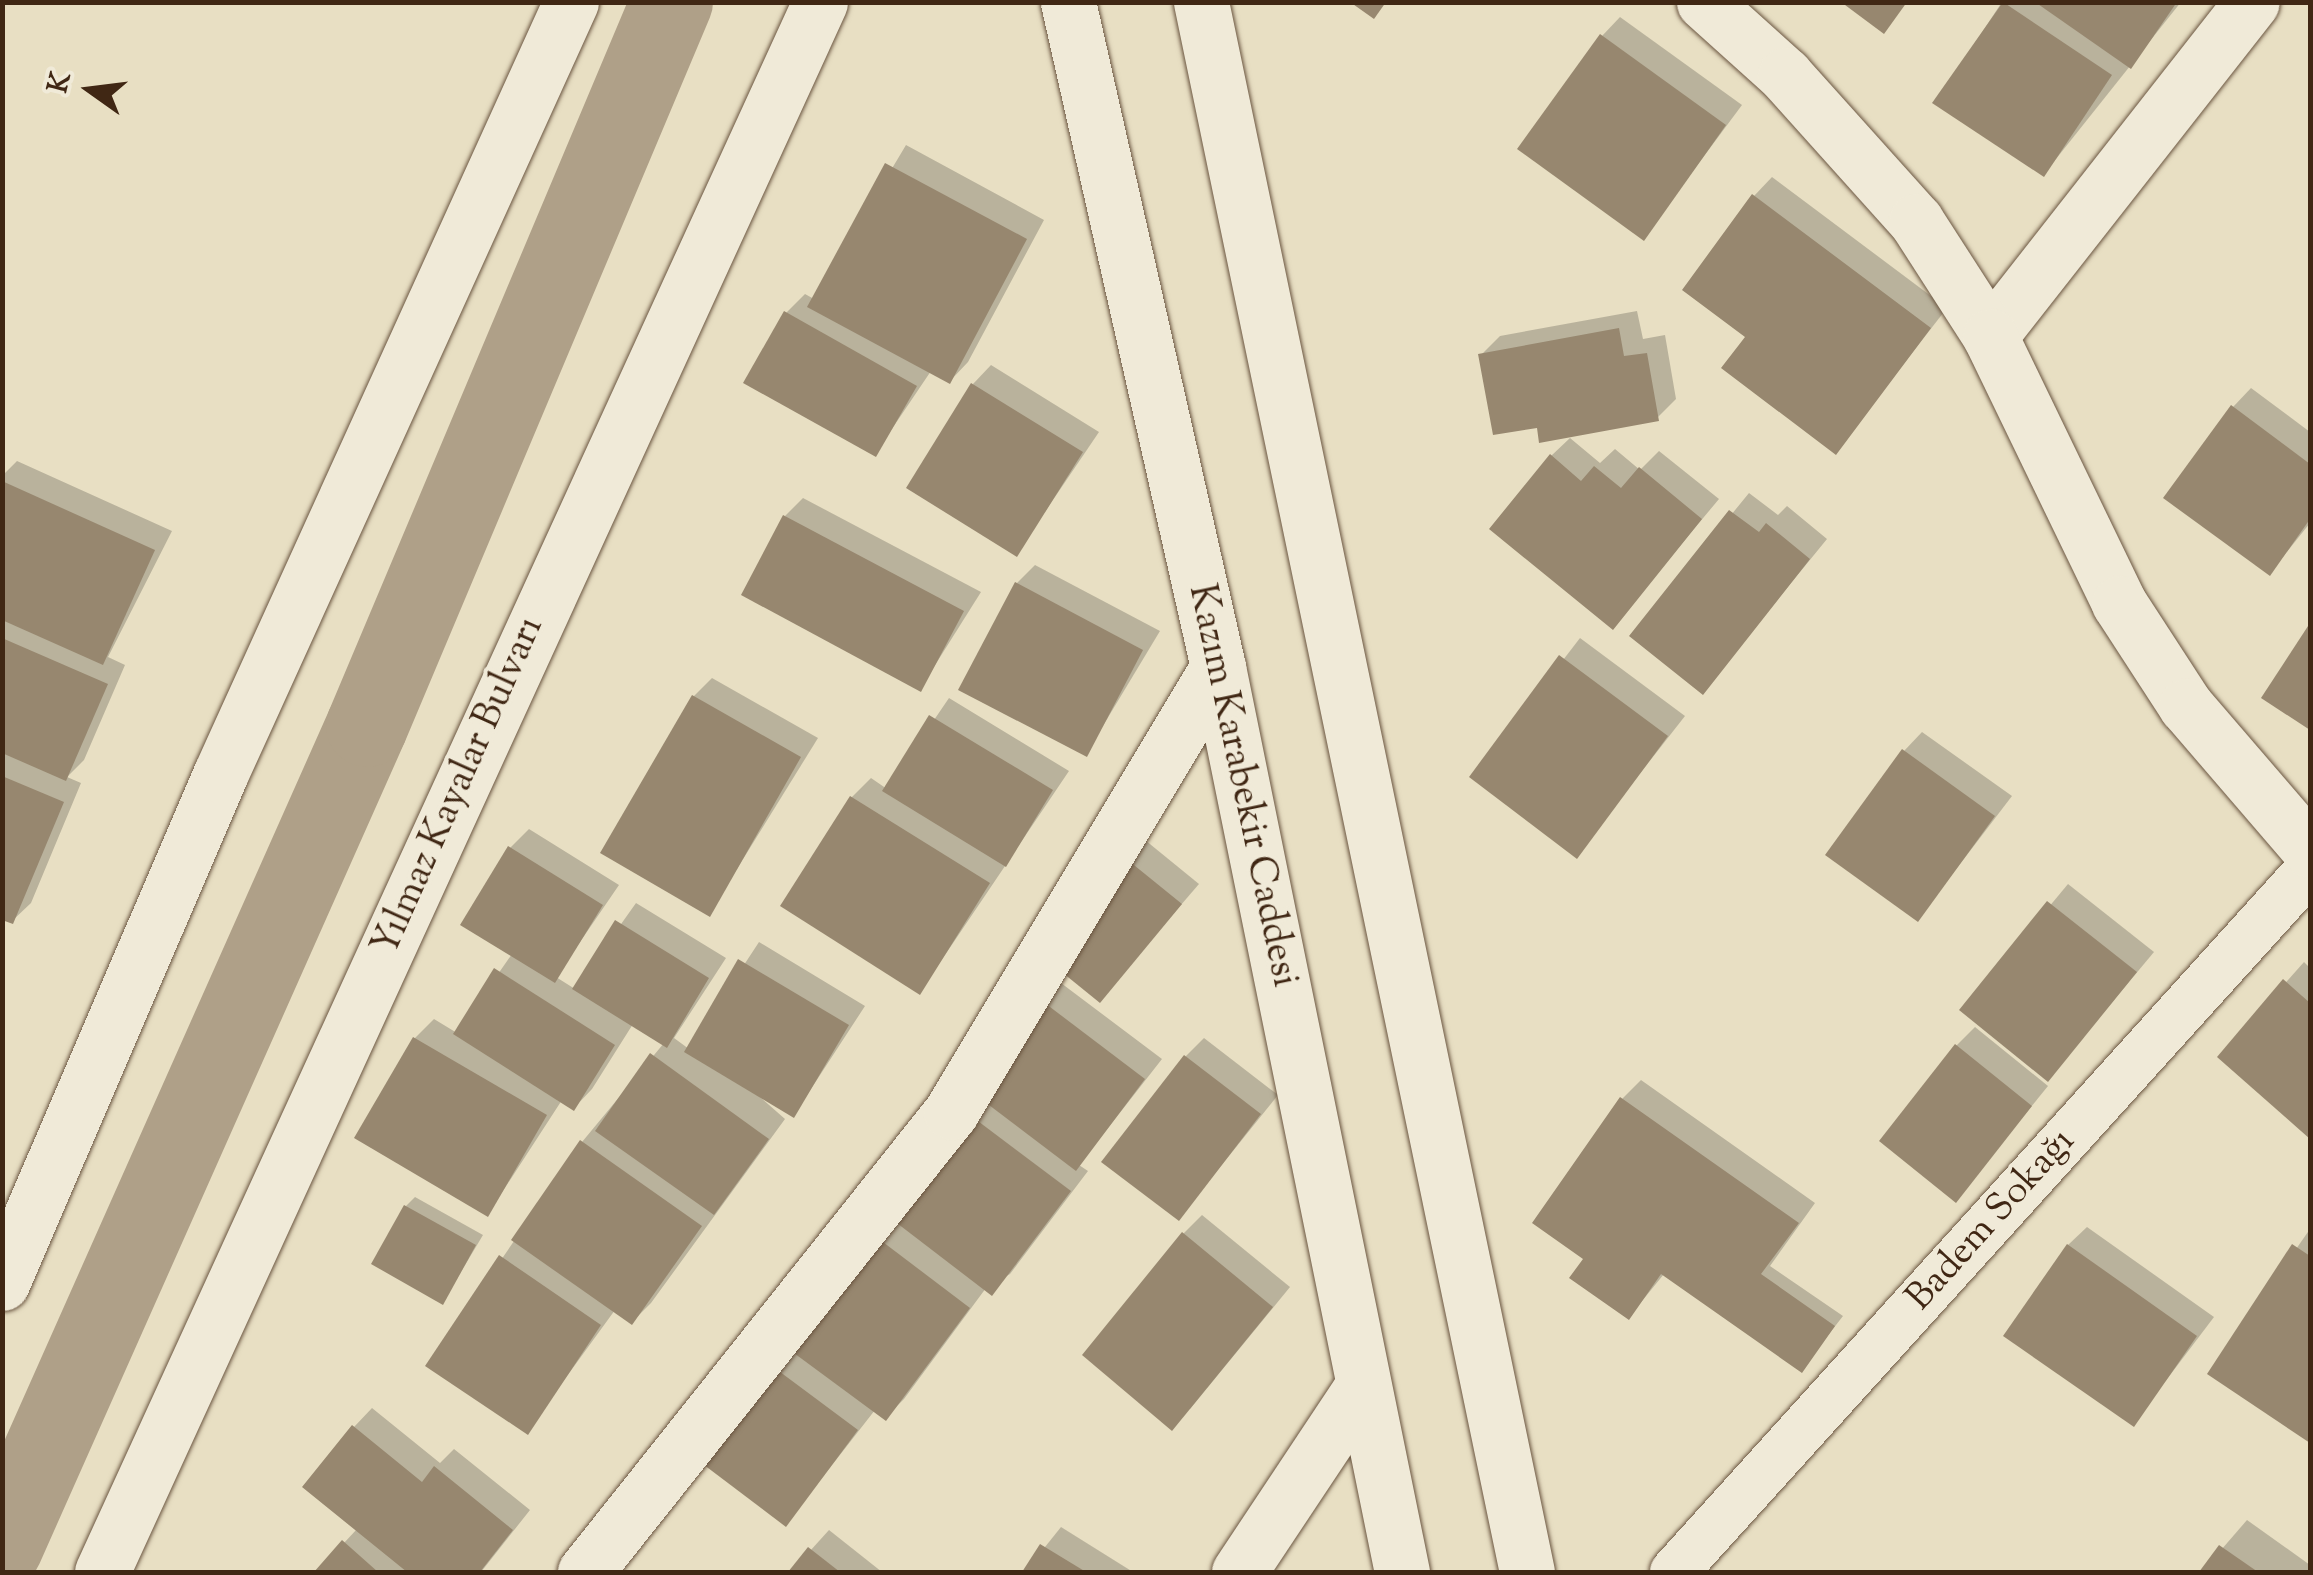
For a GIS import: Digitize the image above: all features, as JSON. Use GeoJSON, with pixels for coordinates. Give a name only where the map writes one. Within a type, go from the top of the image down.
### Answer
{"type":"FeatureCollection","features":[{"type":"Feature","properties":{"kind":"street"},"geometry":{"type":"LineString","coordinates":[[2,1283],[571,2]]}},
{"type":"Feature","properties":{"kind":"street","name":"Yılmaz Kayalar Bulvarı"},"geometry":{"type":"LineString","coordinates":[[102,1572],[820,2]]}},
{"type":"Feature","properties":{"kind":"street","name":"Kazım Karabekir Caddesi"},"geometry":{"type":"LineString","coordinates":[[1068,2],[1218,667],[1402,1572]]}},
{"type":"Feature","properties":{"kind":"street"},"geometry":{"type":"LineString","coordinates":[[1201,2],[1528,1572]]}},
{"type":"Feature","properties":{"kind":"street"},"geometry":{"type":"LineString","coordinates":[[1704,2],[1786,76],[1916,221],[1990,336],[2119,603],[2186,706],[2310,850]]}},
{"type":"Feature","properties":{"kind":"street"},"geometry":{"type":"LineString","coordinates":[[1990,336],[2252,2]]}},
{"type":"Feature","properties":{"kind":"street"},"geometry":{"type":"LineString","coordinates":[[585,1572],[951,1112],[1218,667]]}},
{"type":"Feature","properties":{"kind":"street"},"geometry":{"type":"LineString","coordinates":[[1240,1572],[1362,1387]]}},
{"type":"Feature","properties":{"kind":"lane","name":"Badem Sokağı"},"geometry":{"type":"LineString","coordinates":[[1674,1572],[2310,868]]}},
{"type":"Feature","properties":{"kind":"building"},"geometry":{"type":"Polygon","coordinates":[[[1350,2],[1386,2],[1374,19],[1350,2]]]}},
{"type":"Feature","properties":{"kind":"building"},"geometry":{"type":"Polygon","coordinates":[[[1841,2],[1907,2],[1884,34],[1841,2]]]}},
{"type":"Feature","properties":{"kind":"building"},"geometry":{"type":"Polygon","coordinates":[[[2003,2],[2112,75],[2044,177],[1932,103],[2003,2]]]}},
{"type":"Feature","properties":{"kind":"building"},"geometry":{"type":"Polygon","coordinates":[[[2035,2],[2177,2],[2131,69],[2035,2]]]}},
{"type":"Feature","properties":{"kind":"building"},"geometry":{"type":"Polygon","coordinates":[[[1600,34],[1726,125],[1644,241],[1517,149],[1600,34]]]}},
{"type":"Feature","properties":{"kind":"building"},"geometry":{"type":"Polygon","coordinates":[[[885,163],[1027,239],[950,384],[807,307],[885,163]]]}},
{"type":"Feature","properties":{"kind":"building"},"geometry":{"type":"Polygon","coordinates":[[[1752,194],[1931,328],[1836,455],[1721,368],[1745,337],[1682,290],[1752,194]]]}},
{"type":"Feature","properties":{"kind":"building"},"geometry":{"type":"Polygon","coordinates":[[[784,311],[917,386],[876,457],[743,383],[784,311]]]}},
{"type":"Feature","properties":{"kind":"building"},"geometry":{"type":"Polygon","coordinates":[[[1619,328],[1624,356],[1647,353],[1659,421],[1539,443],[1537,428],[1493,435],[1478,354],[1619,328]]]}},
{"type":"Feature","properties":{"kind":"building"},"geometry":{"type":"Polygon","coordinates":[[[971,383],[1083,452],[1017,557],[906,488],[971,383]]]}},
{"type":"Feature","properties":{"kind":"building"},"geometry":{"type":"Polygon","coordinates":[[[2231,405],[2310,464],[2310,519],[2270,576],[2163,498],[2231,405]]]}},
{"type":"Feature","properties":{"kind":"building"},"geometry":{"type":"Polygon","coordinates":[[[1550,454],[1581,481],[1594,466],[1621,488],[1639,467],[1702,519],[1613,630],[1489,529],[1550,454]]]}},
{"type":"Feature","properties":{"kind":"building"},"geometry":{"type":"Polygon","coordinates":[[[2,481],[155,550],[103,665],[2,620],[2,481]]]}},
{"type":"Feature","properties":{"kind":"building"},"geometry":{"type":"Polygon","coordinates":[[[1729,510],[1759,532],[1766,523],[1810,559],[1703,695],[1629,636],[1729,510]]]}},
{"type":"Feature","properties":{"kind":"building"},"geometry":{"type":"Polygon","coordinates":[[[783,515],[964,611],[921,692],[741,595],[783,515]]]}},
{"type":"Feature","properties":{"kind":"building"},"geometry":{"type":"Polygon","coordinates":[[[1015,582],[1143,650],[1087,757],[958,690],[1015,582]]]}},
{"type":"Feature","properties":{"kind":"building"},"geometry":{"type":"Polygon","coordinates":[[[2310,623],[2310,730],[2261,698],[2310,623]]]}},
{"type":"Feature","properties":{"kind":"building"},"geometry":{"type":"Polygon","coordinates":[[[2,638],[108,684],[66,781],[2,753],[2,638]]]}},
{"type":"Feature","properties":{"kind":"building"},"geometry":{"type":"Polygon","coordinates":[[[1559,655],[1668,736],[1577,859],[1469,777],[1559,655]]]}},
{"type":"Feature","properties":{"kind":"building"},"geometry":{"type":"Polygon","coordinates":[[[692,695],[801,757],[710,917],[600,853],[692,695]]]}},
{"type":"Feature","properties":{"kind":"building"},"geometry":{"type":"Polygon","coordinates":[[[929,715],[1053,790],[1006,867],[882,791],[929,715]]]}},
{"type":"Feature","properties":{"kind":"building"},"geometry":{"type":"Polygon","coordinates":[[[1902,749],[1995,816],[1918,922],[1825,855],[1902,749]]]}},
{"type":"Feature","properties":{"kind":"building"},"geometry":{"type":"Polygon","coordinates":[[[2,776],[64,802],[13,924],[2,920],[2,776]]]}},
{"type":"Feature","properties":{"kind":"building"},"geometry":{"type":"Polygon","coordinates":[[[850,796],[990,883],[920,995],[780,906],[850,796]]]}},
{"type":"Feature","properties":{"kind":"building"},"geometry":{"type":"Polygon","coordinates":[[[508,846],[603,905],[555,983],[460,925],[508,846]]]}},
{"type":"Feature","properties":{"kind":"building"},"geometry":{"type":"Polygon","coordinates":[[[1124,857],[1182,904],[1100,1003],[1042,956],[1124,857]]]}},
{"type":"Feature","properties":{"kind":"building"},"geometry":{"type":"Polygon","coordinates":[[[2047,901],[2137,972],[2048,1082],[1959,1010],[2047,901]]]}},
{"type":"Feature","properties":{"kind":"building"},"geometry":{"type":"Polygon","coordinates":[[[615,920],[709,978],[667,1048],[572,989],[615,920]]]}},
{"type":"Feature","properties":{"kind":"building"},"geometry":{"type":"Polygon","coordinates":[[[738,959],[849,1025],[794,1118],[684,1052],[738,959]]]}},
{"type":"Feature","properties":{"kind":"building"},"geometry":{"type":"Polygon","coordinates":[[[494,968],[615,1045],[574,1111],[453,1034],[494,968]]]}},
{"type":"Feature","properties":{"kind":"building"},"geometry":{"type":"Polygon","coordinates":[[[2283,979],[2310,1003],[2310,1139],[2217,1057],[2283,979]]]}},
{"type":"Feature","properties":{"kind":"building"},"geometry":{"type":"Polygon","coordinates":[[[1025,988],[1145,1079],[1076,1171],[956,1080],[1025,988]]]}},
{"type":"Feature","properties":{"kind":"building"},"geometry":{"type":"Polygon","coordinates":[[[413,1037],[547,1115],[488,1217],[354,1138],[413,1037]]]}},
{"type":"Feature","properties":{"kind":"building"},"geometry":{"type":"Polygon","coordinates":[[[1955,1044],[2032,1106],[1956,1203],[1879,1141],[1955,1044]]]}},
{"type":"Feature","properties":{"kind":"building"},"geometry":{"type":"Polygon","coordinates":[[[650,1053],[769,1139],[714,1215],[595,1131],[650,1053]]]}},
{"type":"Feature","properties":{"kind":"building"},"geometry":{"type":"Polygon","coordinates":[[[1184,1055],[1261,1114],[1179,1221],[1101,1162],[1184,1055]]]}},
{"type":"Feature","properties":{"kind":"building"},"geometry":{"type":"Polygon","coordinates":[[[938,1091],[1071,1191],[992,1296],[859,1194],[938,1091]]]}},
{"type":"Feature","properties":{"kind":"building"},"geometry":{"type":"Polygon","coordinates":[[[1620,1097],[1799,1223],[1761,1274],[1835,1326],[1802,1373],[1661,1274],[1629,1320],[1569,1278],[1583,1259],[1532,1223],[1620,1097]]]}},
{"type":"Feature","properties":{"kind":"building"},"geometry":{"type":"Polygon","coordinates":[[[580,1140],[702,1226],[632,1325],[511,1240],[580,1140]]]}},
{"type":"Feature","properties":{"kind":"building"},"geometry":{"type":"Polygon","coordinates":[[[404,1205],[476,1245],[443,1305],[371,1264],[404,1205]]]}},
{"type":"Feature","properties":{"kind":"building"},"geometry":{"type":"Polygon","coordinates":[[[842,1211],[970,1308],[886,1421],[756,1325],[842,1211]]]}},
{"type":"Feature","properties":{"kind":"building"},"geometry":{"type":"Polygon","coordinates":[[[1182,1232],[1273,1307],[1172,1431],[1082,1355],[1182,1232]]]}},
{"type":"Feature","properties":{"kind":"building"},"geometry":{"type":"Polygon","coordinates":[[[2067,1244],[2197,1336],[2134,1427],[2003,1336],[2067,1244]]]}},
{"type":"Feature","properties":{"kind":"building"},"geometry":{"type":"Polygon","coordinates":[[[2292,1244],[2310,1256],[2310,1443],[2207,1374],[2292,1244]]]}},
{"type":"Feature","properties":{"kind":"building"},"geometry":{"type":"Polygon","coordinates":[[[499,1255],[601,1325],[528,1435],[425,1366],[499,1255]]]}},
{"type":"Feature","properties":{"kind":"building"},"geometry":{"type":"Polygon","coordinates":[[[748,1348],[858,1430],[786,1527],[675,1443],[748,1348]]]}},
{"type":"Feature","properties":{"kind":"building"},"geometry":{"type":"Polygon","coordinates":[[[352,1425],[422,1482],[434,1466],[513,1530],[480,1572],[407,1572],[302,1487],[352,1425]]]}},
{"type":"Feature","properties":{"kind":"building"},"geometry":{"type":"Polygon","coordinates":[[[342,1540],[378,1572],[314,1572],[342,1540]]]}},
{"type":"Feature","properties":{"kind":"building"},"geometry":{"type":"Polygon","coordinates":[[[1040,1544],[1086,1572],[1022,1572],[1040,1544]]]}},
{"type":"Feature","properties":{"kind":"building"},"geometry":{"type":"Polygon","coordinates":[[[2219,1545],[2258,1572],[2199,1572],[2219,1545]]]}},
{"type":"Feature","properties":{"kind":"building"},"geometry":{"type":"Polygon","coordinates":[[[808,1547],[840,1572],[788,1572],[808,1547]]]}},
{"type":"Feature","properties":{"kind":"waterway"},"geometry":{"type":"LineString","coordinates":[[2,1547],[367,726],[672,2]]}}]}
